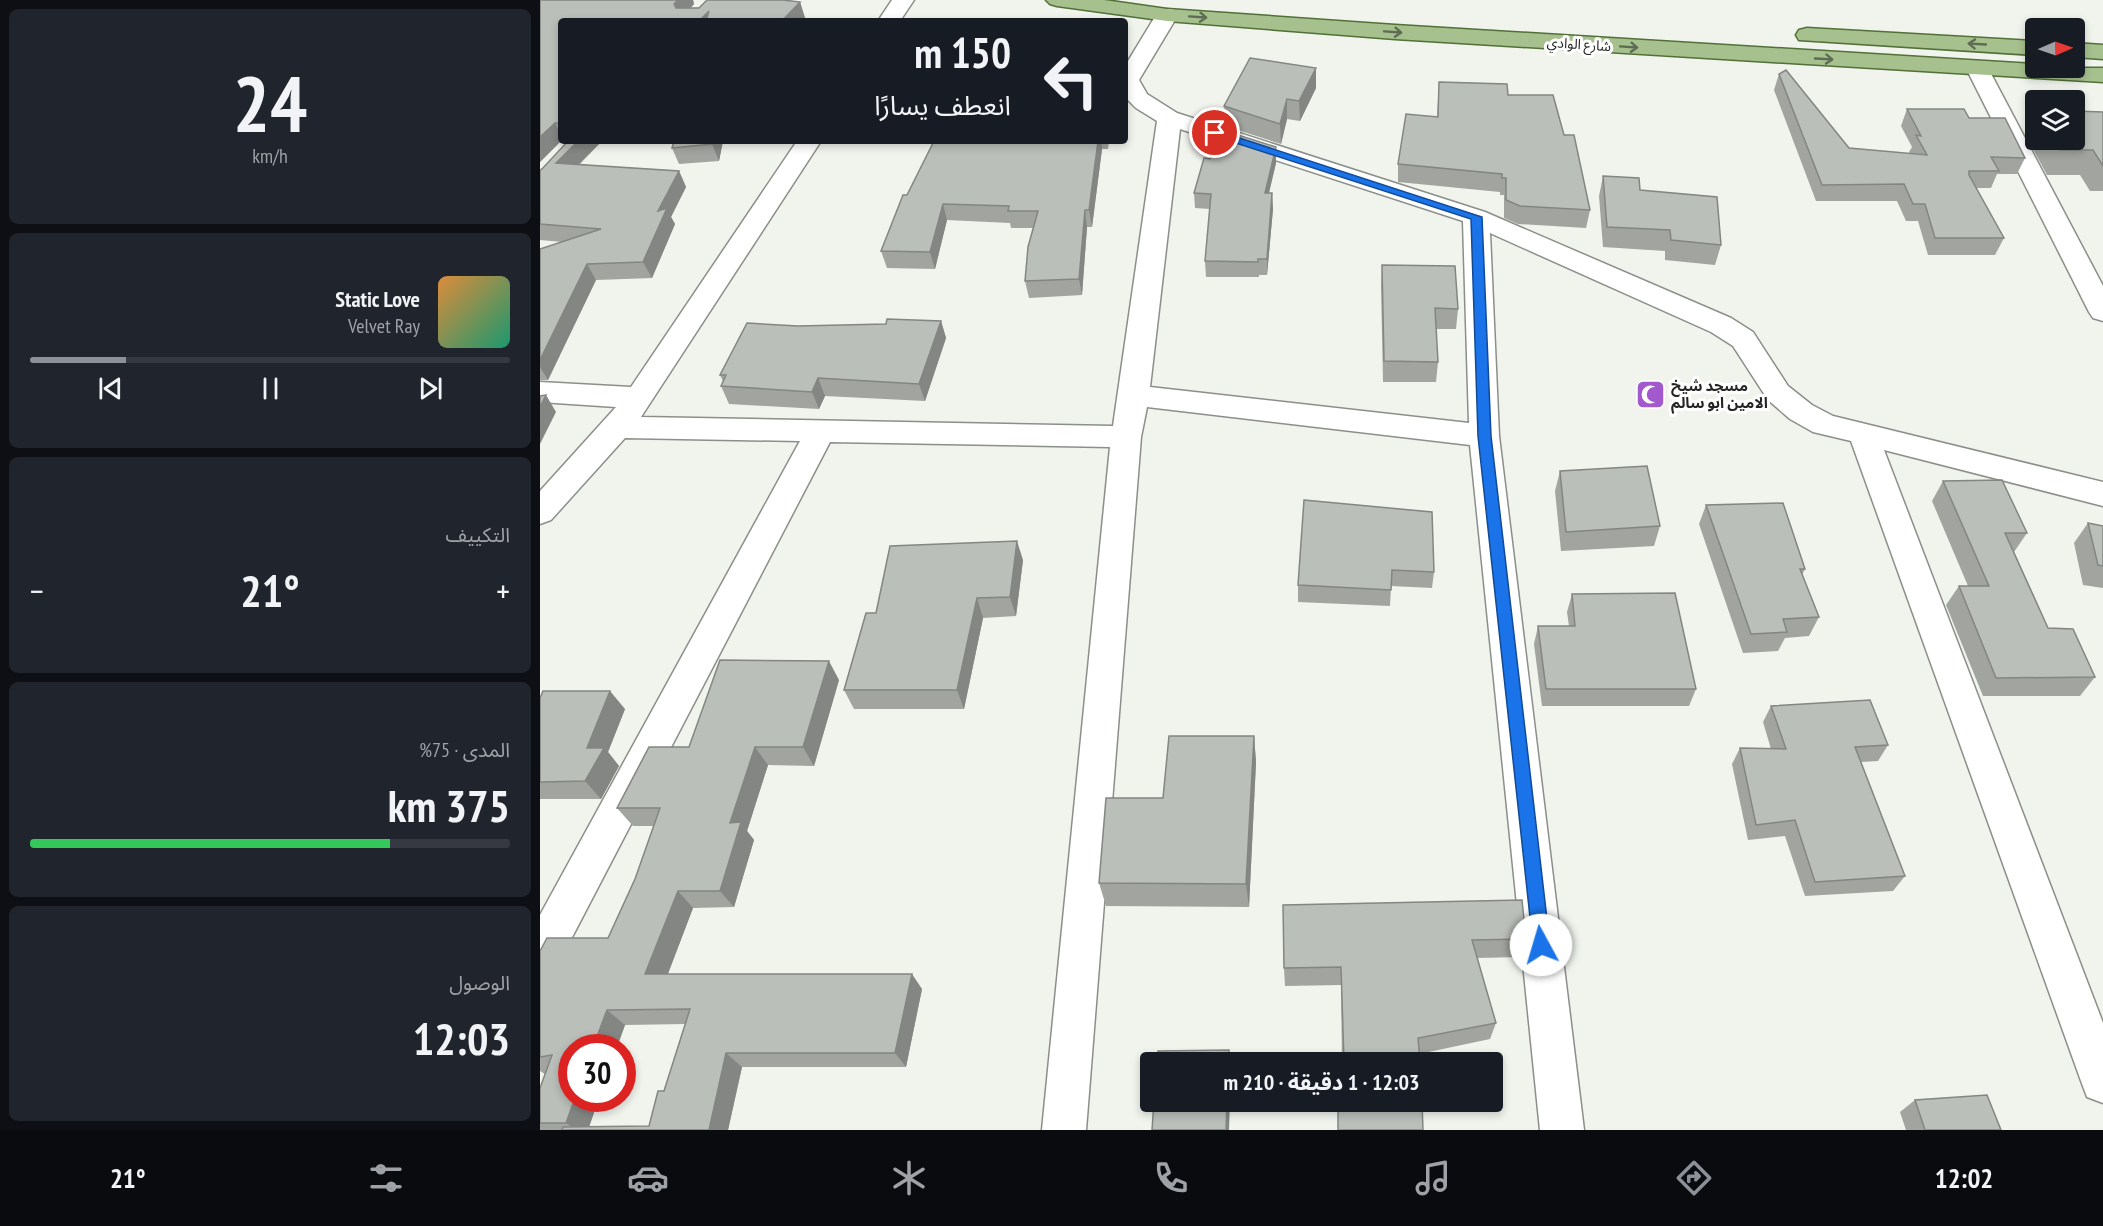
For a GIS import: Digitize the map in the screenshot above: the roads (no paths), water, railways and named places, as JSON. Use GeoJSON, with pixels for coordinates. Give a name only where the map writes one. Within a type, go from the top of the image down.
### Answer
{"type":"FeatureCollection","features":[{"type":"Feature","properties":{"kind":"main road","name":"شارع الوادي"},"geometry":{"type":"LineString","coordinates":[[1057,0],[1167,15],[2103,75]]}},
{"type":"Feature","properties":{"kind":"main road"},"geometry":{"type":"LineString","coordinates":[[1788,34],[2025,47]]}},
{"type":"Feature","properties":{"kind":"main road"},"geometry":{"type":"LineString","coordinates":[[2085,51],[2103,52]]}},
{"type":"Feature","properties":{"kind":"street"},"geometry":{"type":"LineString","coordinates":[[891,18],[903,0]]}},
{"type":"Feature","properties":{"kind":"street"},"geometry":{"type":"LineString","coordinates":[[1167,15],[1128,80],[1131,91],[1139,100],[1169,118],[1476,217],[1721,325],[1743,339],[1778,393],[1801,412],[1824,424],[1864,436],[2103,494]]}},
{"type":"Feature","properties":{"kind":"street"},"geometry":{"type":"LineString","coordinates":[[1977,68],[2103,312]]}},
{"type":"Feature","properties":{"kind":"street"},"geometry":{"type":"LineString","coordinates":[[1064,1130],[1126,437],[1134,395],[1169,118]]}},
{"type":"Feature","properties":{"kind":"street"},"geometry":{"type":"LineString","coordinates":[[540,512],[617,427],[639,398],[808,144]]}},
{"type":"Feature","properties":{"kind":"street"},"geometry":{"type":"LineString","coordinates":[[1476,217],[1484,436],[1562,1130]]}},
{"type":"Feature","properties":{"kind":"street"},"geometry":{"type":"LineString","coordinates":[[540,392],[639,398]]}},
{"type":"Feature","properties":{"kind":"street"},"geometry":{"type":"LineString","coordinates":[[1134,395],[1484,436]]}},
{"type":"Feature","properties":{"kind":"street"},"geometry":{"type":"LineString","coordinates":[[617,427],[1126,437]]}},
{"type":"Feature","properties":{"kind":"street"},"geometry":{"type":"LineString","coordinates":[[540,956],[821,430]]}},
{"type":"Feature","properties":{"kind":"street"},"geometry":{"type":"LineString","coordinates":[[1864,436],[2103,1081]]}},
{"type":"Feature","properties":{"kind":"place","name":"مسجد شيخ الامين ابو سالم"},"geometry":{"type":"Point","coordinates":[1650,394]}}]}
